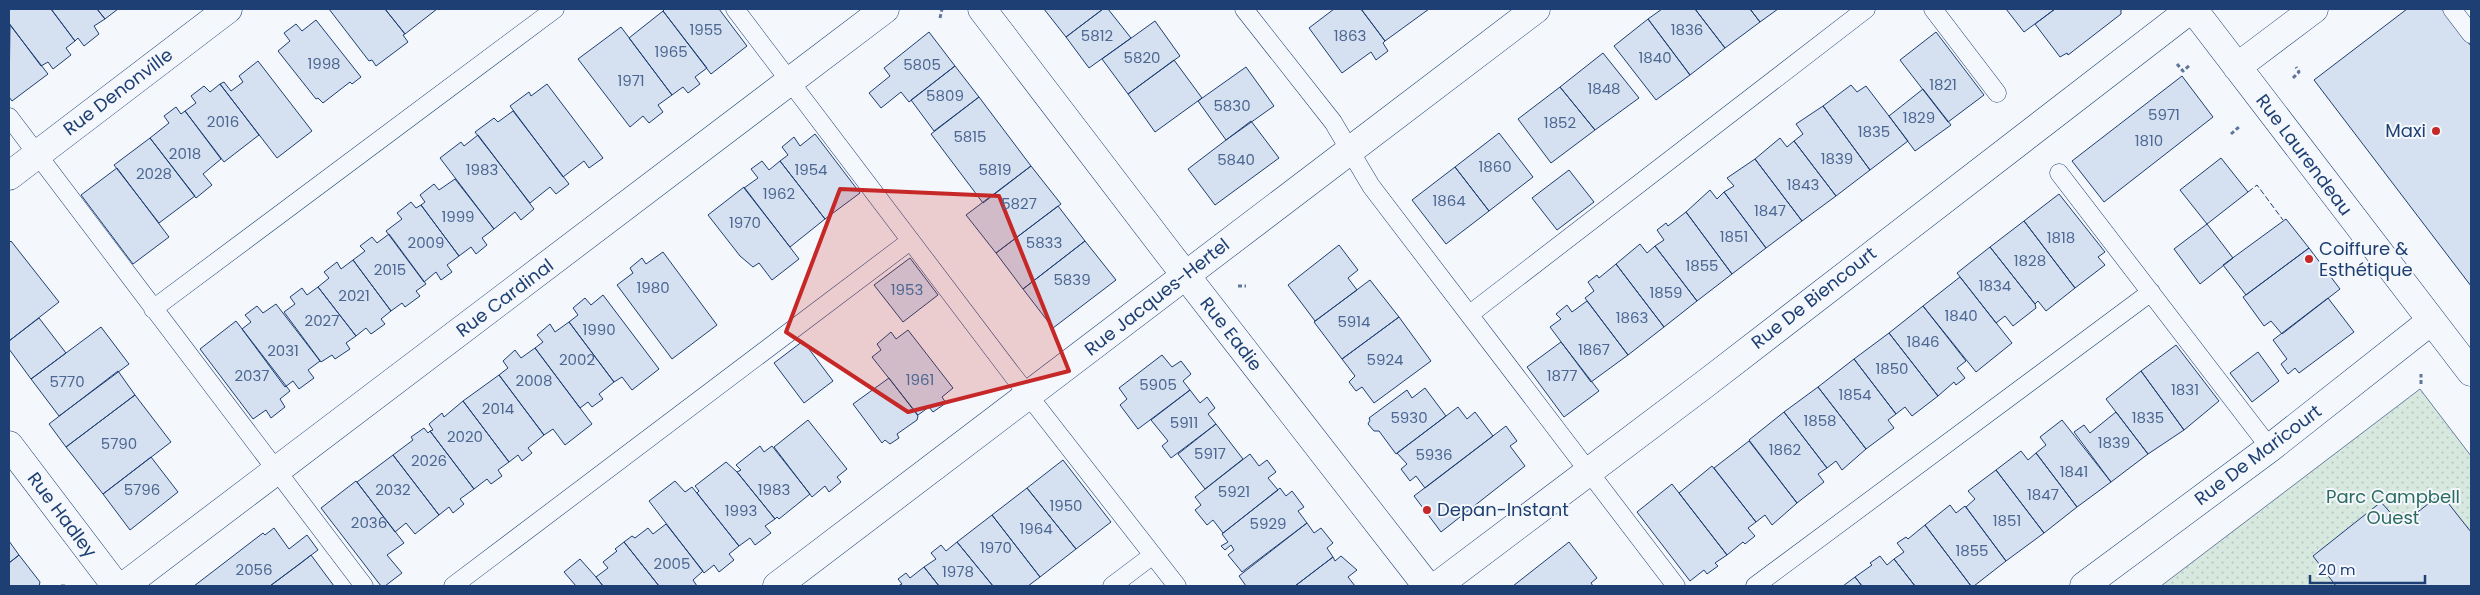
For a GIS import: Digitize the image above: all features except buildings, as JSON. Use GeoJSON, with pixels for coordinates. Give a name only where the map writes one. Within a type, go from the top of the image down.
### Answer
{"type":"FeatureCollection","features":[{"type":"Feature","properties":{"kind":"street","name":"Rue Denonville"},"geometry":{"type":"LineString","coordinates":[[9,176],[228,9]]}},
{"type":"Feature","properties":{"kind":"street","name":"Rue Cardinal"},"geometry":{"type":"LineString","coordinates":[[124,586],[885,9]]}},
{"type":"Feature","properties":{"kind":"street","name":"Rue Eadie"},"geometry":{"type":"LineString","coordinates":[[982,9],[1427,586]]}},
{"type":"Feature","properties":{"kind":"street","name":"Rue Jacques-Hertel"},"geometry":{"type":"LineString","coordinates":[[777,586],[1536,9]]}},
{"type":"Feature","properties":{"kind":"street","name":"Rue Laurendeau"},"geometry":{"type":"LineString","coordinates":[[2192,9],[2471,372]]}},
{"type":"Feature","properties":{"kind":"street","name":"Rue De Biencourt"},"geometry":{"type":"LineString","coordinates":[[1437,586],[1705,384],[2192,9]]}},
{"type":"Feature","properties":{"kind":"street"},"geometry":{"type":"LineString","coordinates":[[2237,67],[2314,9]]}},
{"type":"Feature","properties":{"kind":"street","name":"Rue De Maricourt"},"geometry":{"type":"LineString","coordinates":[[2084,586],[2270,448],[2431,321]]}},
{"type":"Feature","properties":{"kind":"street","name":"Rue Hadley"},"geometry":{"type":"LineString","coordinates":[[9,444],[116,586]]}},
{"type":"Feature","properties":{"kind":"lane"},"geometry":{"type":"LineString","coordinates":[[153,309],[555,9]]}},
{"type":"Feature","properties":{"kind":"lane"},"geometry":{"type":"LineString","coordinates":[[735,9],[910,241],[1177,586]]}},
{"type":"Feature","properties":{"kind":"lane"},"geometry":{"type":"LineString","coordinates":[[1244,9],[1333,122],[1371,186],[1589,470],[1610,502],[1676,586]]}},
{"type":"Feature","properties":{"kind":"lane"},"geometry":{"type":"LineString","coordinates":[[1470,314],[1866,9]]}},
{"type":"Feature","properties":{"kind":"lane"},"geometry":{"type":"LineString","coordinates":[[1933,9],[1996,93]]}},
{"type":"Feature","properties":{"kind":"lane"},"geometry":{"type":"LineString","coordinates":[[2452,9],[2471,34]]}},
{"type":"Feature","properties":{"kind":"lane"},"geometry":{"type":"LineString","coordinates":[[9,117],[364,586]]}},
{"type":"Feature","properties":{"kind":"lane"},"geometry":{"type":"LineString","coordinates":[[2059,173],[2270,448]]}},
{"type":"Feature","properties":{"kind":"lane"},"geometry":{"type":"LineString","coordinates":[[453,586],[910,241]]}},
{"type":"Feature","properties":{"kind":"lane"},"geometry":{"type":"LineString","coordinates":[[1754,586],[2151,292]]}},
{"type":"Feature","properties":{"kind":"lane"},"geometry":{"type":"LineString","coordinates":[[1112,586],[1153,555]]}},
{"type":"Feature","properties":{"kind":"path"},"geometry":{"type":"LineString","coordinates":[[940,18],[942,9]]}},
{"type":"Feature","properties":{"kind":"path"},"geometry":{"type":"LineString","coordinates":[[2177,64],[2183,71],[2190,65]]}},
{"type":"Feature","properties":{"kind":"path"},"geometry":{"type":"LineString","coordinates":[[2293,78],[2299,72],[2296,67]]}},
{"type":"Feature","properties":{"kind":"path"},"geometry":{"type":"LineString","coordinates":[[2231,134],[2242,124]]}},
{"type":"Feature","properties":{"kind":"path"},"geometry":{"type":"LineString","coordinates":[[1238,286],[1246,286]]}},
{"type":"Feature","properties":{"kind":"path"},"geometry":{"type":"LineString","coordinates":[[2421,374],[2421,384]]}},
{"type":"Feature","properties":{"kind":"highlighted area"},"geometry":{"type":"Polygon","coordinates":[[[840,189],[999,196],[1069,371],[908,412],[786,332],[840,189]]]}},
{"type":"Feature","properties":{"kind":"green space","name":"Parc Campbell Ouest"},"geometry":{"type":"Polygon","coordinates":[[[2420,389],[2471,456],[2471,586],[2161,586],[2420,389]]]}},
{"type":"Feature","properties":{"kind":"fence"},"geometry":{"type":"LineString","coordinates":[[2248,192],[2257,185],[2283,220]]}},
{"type":"Feature","properties":{"kind":"place","name":"Maxi"},"geometry":{"type":"Point","coordinates":[2436,131]}},
{"type":"Feature","properties":{"kind":"place","name":"Coiffure & Esthétique"},"geometry":{"type":"Point","coordinates":[2309,259]}},
{"type":"Feature","properties":{"kind":"place","name":"Depan-Instant"},"geometry":{"type":"Point","coordinates":[1427,510]}}]}
